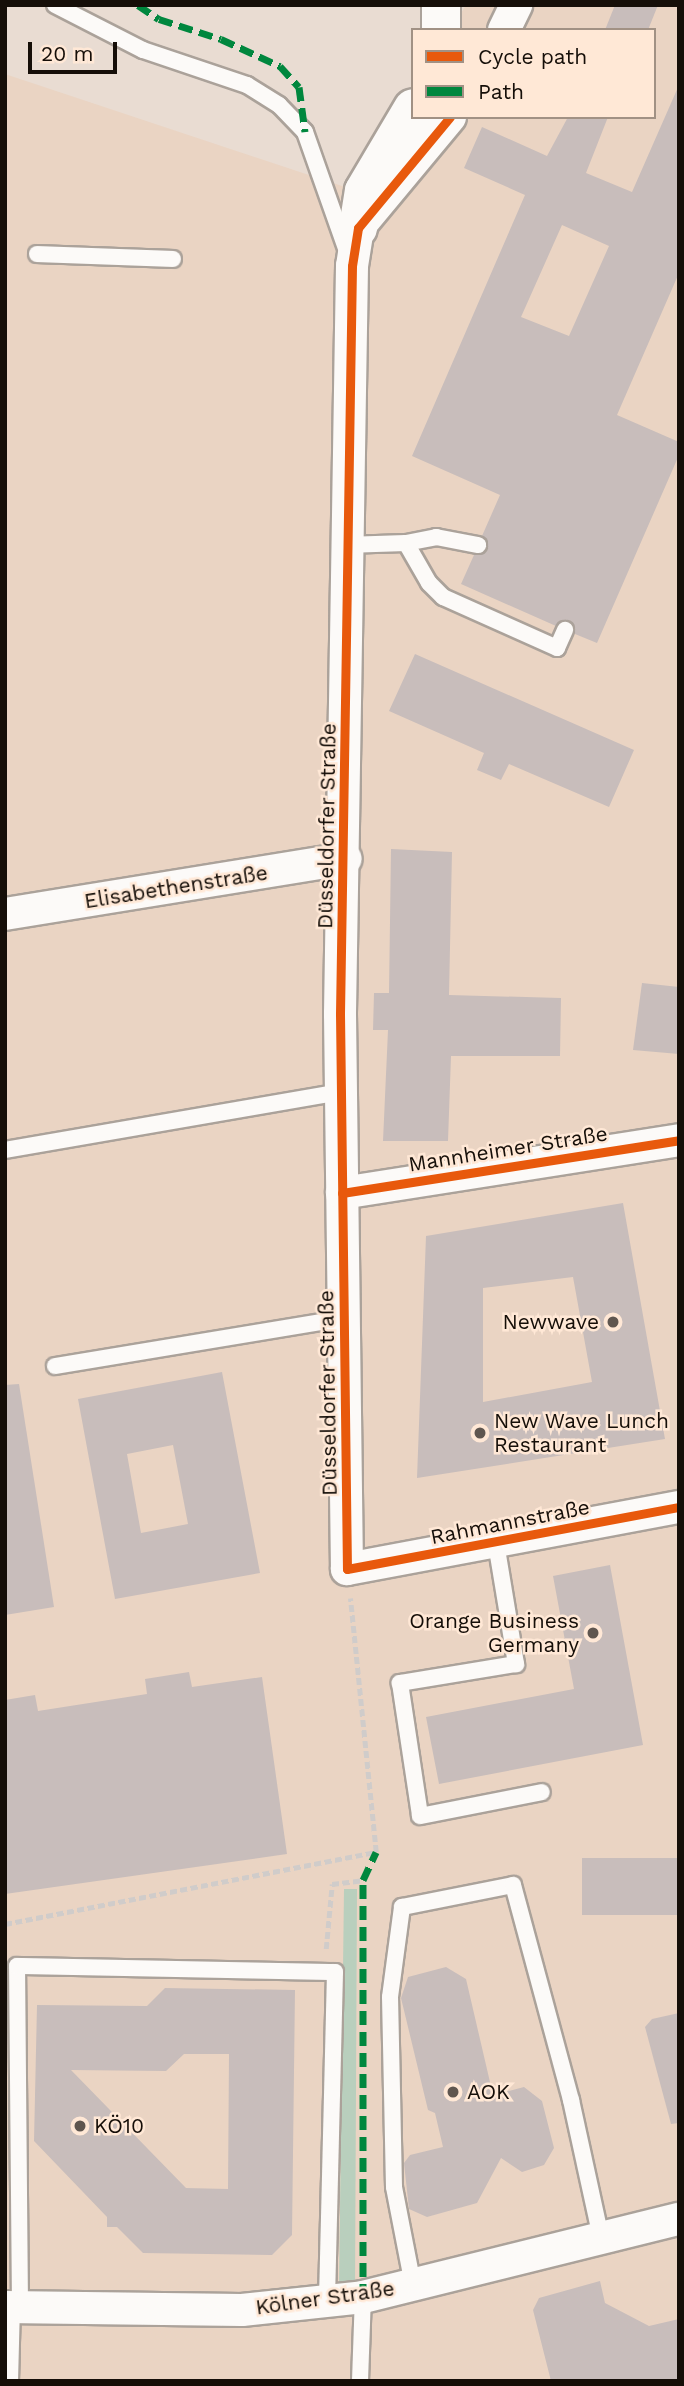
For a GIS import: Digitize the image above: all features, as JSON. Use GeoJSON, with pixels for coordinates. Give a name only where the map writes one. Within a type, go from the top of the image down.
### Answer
{"type":"FeatureCollection","features":[{"type":"Feature","properties":{"kind":"highway"},"geometry":{"type":"LineString","coordinates":[[441,5],[441,28]]}},
{"type":"Feature","properties":{"kind":"highway"},"geometry":{"type":"LineString","coordinates":[[358,228],[364,191],[411,111]]}},
{"type":"Feature","properties":{"kind":"street"},"geometry":{"type":"LineString","coordinates":[[505,28],[516,5]]}},
{"type":"Feature","properties":{"kind":"street"},"geometry":{"type":"LineString","coordinates":[[358,228],[448,119]]}},
{"type":"Feature","properties":{"kind":"street","name":"Düsseldorfer Straße"},"geometry":{"type":"LineString","coordinates":[[347,1569],[342,1193],[346,859],[345,545],[352,265],[358,228]]}},
{"type":"Feature","properties":{"kind":"street","name":"Elisabethenstraße"},"geometry":{"type":"LineString","coordinates":[[5,914],[346,859]]}},
{"type":"Feature","properties":{"kind":"street","name":"Mannheimer Straße"},"geometry":{"type":"LineString","coordinates":[[342,1193],[679,1140]]}},
{"type":"Feature","properties":{"kind":"street","name":"Rahmannstraße"},"geometry":{"type":"LineString","coordinates":[[347,1569],[679,1507]]}},
{"type":"Feature","properties":{"kind":"street","name":"Kölner Straße"},"geometry":{"type":"LineString","coordinates":[[12,2307],[242,2310],[363,2297],[679,2219]]}},
{"type":"Feature","properties":{"kind":"lane"},"geometry":{"type":"LineString","coordinates":[[55,5],[143,50],[247,85],[279,105],[305,132],[352,265]]}},
{"type":"Feature","properties":{"kind":"lane"},"geometry":{"type":"LineString","coordinates":[[37,254],[173,259]]}},
{"type":"Feature","properties":{"kind":"lane"},"geometry":{"type":"LineString","coordinates":[[345,545],[406,543],[436,537],[478,545]]}},
{"type":"Feature","properties":{"kind":"lane"},"geometry":{"type":"LineString","coordinates":[[406,543],[429,583],[443,597],[557,648],[565,630]]}},
{"type":"Feature","properties":{"kind":"lane"},"geometry":{"type":"LineString","coordinates":[[5,1150],[342,1091]]}},
{"type":"Feature","properties":{"kind":"lane"},"geometry":{"type":"LineString","coordinates":[[55,1366],[344,1318]]}},
{"type":"Feature","properties":{"kind":"lane"},"geometry":{"type":"LineString","coordinates":[[496,1543],[516,1664],[400,1683],[421,1816],[542,1791]]}},
{"type":"Feature","properties":{"kind":"lane"},"geometry":{"type":"LineString","coordinates":[[413,2284],[394,2187],[390,1997],[402,1908],[513,1885],[570,2100],[601,2238]]}},
{"type":"Feature","properties":{"kind":"lane"},"geometry":{"type":"LineString","coordinates":[[9,2381],[18,1966],[335,1972],[327,2301]]}},
{"type":"Feature","properties":{"kind":"lane"},"geometry":{"type":"LineString","coordinates":[[360,2381],[363,2297]]}},
{"type":"Feature","properties":{"kind":"path"},"geometry":{"type":"LineString","coordinates":[[5,1924],[376,1852],[347,1569]]}},
{"type":"Feature","properties":{"kind":"path"},"geometry":{"type":"LineString","coordinates":[[324,1972],[332,1884],[363,1880]]}},
{"type":"Feature","properties":{"kind":"shaded area"},"geometry":{"type":"Polygon","coordinates":[[[466,5],[679,5],[679,2381],[5,2381],[5,74],[354,190],[411,119],[656,119],[656,28],[452,28],[466,5]]]}},
{"type":"Feature","properties":{"kind":"green space"},"geometry":{"type":"Polygon","coordinates":[[[344,1889],[357,1889],[355,2289],[339,2290],[344,1889]]]}},
{"type":"Feature","properties":{"kind":"building"},"geometry":{"type":"Polygon","coordinates":[[[615,5],[658,5],[649,28],[606,28],[615,5]]]}},
{"type":"Feature","properties":{"kind":"building"},"geometry":{"type":"Polygon","coordinates":[[[679,85],[679,273],[617,415],[679,442],[679,455],[597,643],[575,634],[569,620],[556,626],[461,584],[474,555],[488,548],[482,536],[500,495],[412,456],[525,195],[464,168],[482,127],[547,156],[567,119],[607,119],[586,173],[632,192],[679,85]],[[562,225],[521,317],[569,336],[609,246],[562,225]]]}},
{"type":"Feature","properties":{"kind":"building"},"geometry":{"type":"Polygon","coordinates":[[[415,654],[634,750],[609,807],[509,764],[501,780],[477,770],[484,753],[389,711],[415,654]]]}},
{"type":"Feature","properties":{"kind":"building"},"geometry":{"type":"Polygon","coordinates":[[[391,849],[452,852],[449,995],[561,998],[560,1056],[451,1056],[448,1141],[383,1141],[388,1030],[373,1030],[374,993],[389,993],[391,849]]]}},
{"type":"Feature","properties":{"kind":"building"},"geometry":{"type":"Polygon","coordinates":[[[642,983],[679,987],[679,1054],[633,1050],[642,983]]]}},
{"type":"Feature","properties":{"kind":"building","name":"Newwave"},"geometry":{"type":"Polygon","coordinates":[[[623,1203],[665,1439],[417,1478],[426,1236],[623,1203]],[[573,1277],[483,1288],[483,1402],[592,1382],[573,1277]]]}},
{"type":"Feature","properties":{"kind":"building"},"geometry":{"type":"Polygon","coordinates":[[[222,1372],[260,1573],[115,1599],[78,1399],[222,1372]],[[173,1445],[127,1454],[141,1533],[188,1524],[173,1445]]]}},
{"type":"Feature","properties":{"kind":"building"},"geometry":{"type":"Polygon","coordinates":[[[19,1384],[54,1607],[5,1615],[5,1385],[19,1384]]]}},
{"type":"Feature","properties":{"kind":"building","name":"Orange Business Germany"},"geometry":{"type":"Polygon","coordinates":[[[610,1565],[643,1745],[439,1784],[426,1717],[574,1689],[553,1576],[610,1565]]]}},
{"type":"Feature","properties":{"kind":"building"},"geometry":{"type":"Polygon","coordinates":[[[189,1672],[192,1687],[262,1677],[287,1854],[5,1894],[5,1700],[35,1695],[38,1711],[147,1694],[145,1679],[189,1672]]]}},
{"type":"Feature","properties":{"kind":"building"},"geometry":{"type":"Polygon","coordinates":[[[582,1858],[679,1858],[679,1915],[582,1915],[582,1858]]]}},
{"type":"Feature","properties":{"kind":"building","name":"AOK"},"geometry":{"type":"Polygon","coordinates":[[[446,1967],[466,1979],[493,2095],[524,2087],[542,2101],[554,2148],[544,2165],[522,2172],[501,2158],[477,2203],[427,2217],[409,2209],[404,2163],[410,2155],[443,2147],[435,2113],[428,2110],[401,1998],[408,1977],[446,1967]]]}},
{"type":"Feature","properties":{"kind":"building","name":"KÖ10"},"geometry":{"type":"Polygon","coordinates":[[[165,1988],[295,1990],[292,2235],[272,2255],[143,2253],[117,2227],[107,2227],[107,2217],[34,2141],[37,2005],[147,2006],[165,1988]],[[184,2054],[166,2071],[71,2070],[186,2188],[228,2189],[229,2054],[184,2054]]]}},
{"type":"Feature","properties":{"kind":"building"},"geometry":{"type":"Polygon","coordinates":[[[679,2013],[679,2123],[671,2124],[645,2027],[652,2019],[679,2013]]]}},
{"type":"Feature","properties":{"kind":"building"},"geometry":{"type":"Polygon","coordinates":[[[600,2281],[605,2303],[649,2326],[679,2319],[679,2381],[551,2381],[533,2310],[539,2298],[600,2281]]]}},
{"type":"Feature","properties":{"kind":"marked path"},"geometry":{"type":"LineString","coordinates":[[138,5],[159,19],[221,39],[280,66],[299,87],[305,132]]}},
{"type":"Feature","properties":{"kind":"marked path"},"geometry":{"type":"LineString","coordinates":[[363,2297],[363,1880],[376,1852]]}},
{"type":"Feature","properties":{"kind":"cycle path"},"geometry":{"type":"LineString","coordinates":[[448,119],[358,228],[352,266],[340,1014],[347,1569],[679,1507]]}},
{"type":"Feature","properties":{"kind":"cycle path"},"geometry":{"type":"LineString","coordinates":[[342,1193],[679,1140]]}},
{"type":"Feature","properties":{"kind":"place","name":"Newwave"},"geometry":{"type":"Point","coordinates":[613,1322]}},
{"type":"Feature","properties":{"kind":"place","name":"New Wave Lunch Restaurant"},"geometry":{"type":"Point","coordinates":[480,1433]}},
{"type":"Feature","properties":{"kind":"place","name":"Orange Business Germany"},"geometry":{"type":"Point","coordinates":[593,1633]}},
{"type":"Feature","properties":{"kind":"place","name":"AOK"},"geometry":{"type":"Point","coordinates":[453,2092]}},
{"type":"Feature","properties":{"kind":"place","name":"KÖ10"},"geometry":{"type":"Point","coordinates":[80,2126]}}]}
